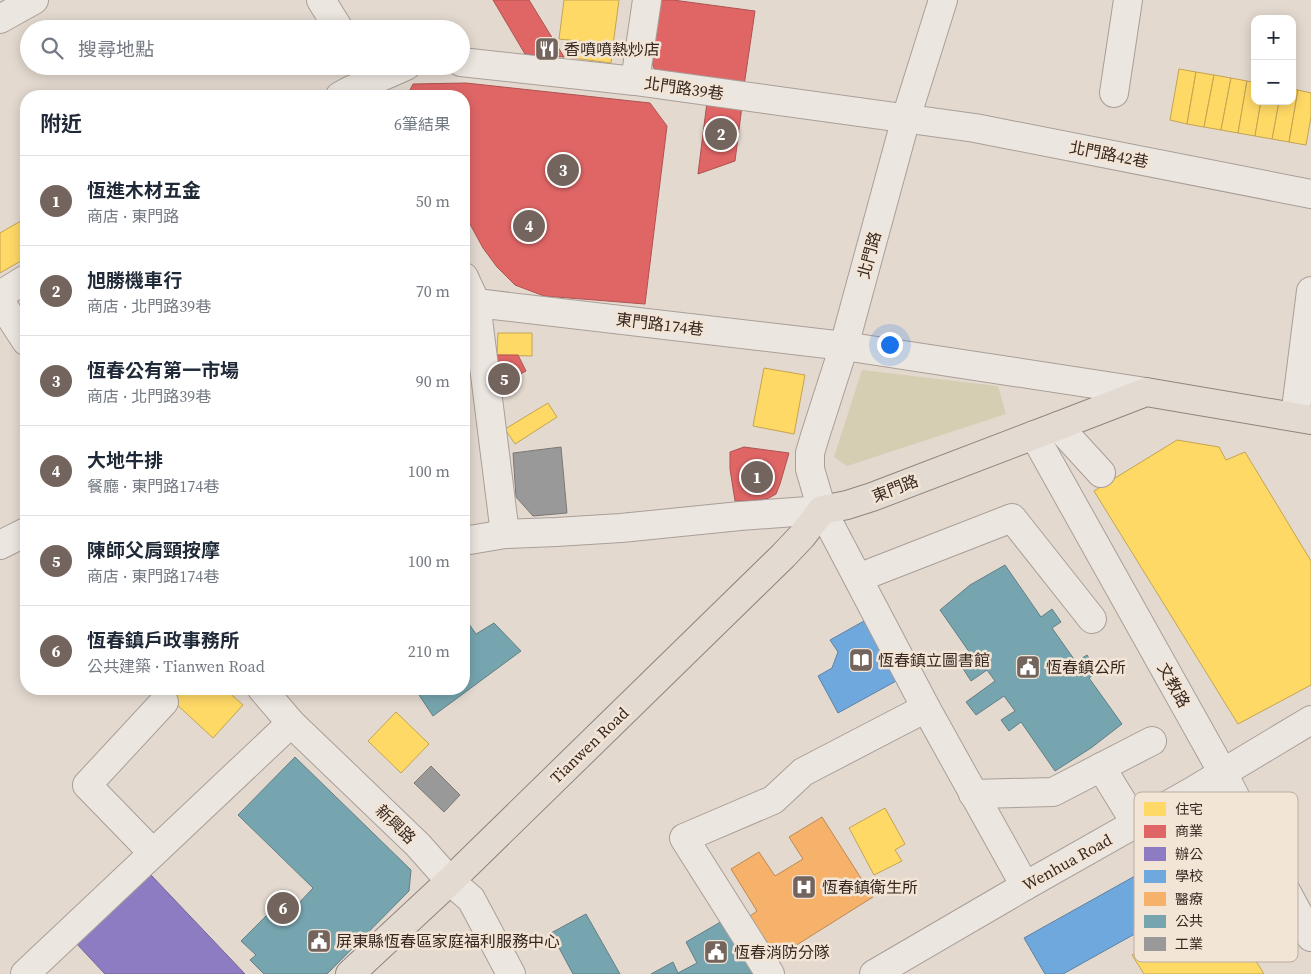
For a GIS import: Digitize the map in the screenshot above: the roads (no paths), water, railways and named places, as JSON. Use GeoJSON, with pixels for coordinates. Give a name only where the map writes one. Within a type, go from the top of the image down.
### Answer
{"type":"FeatureCollection","features":[{"type":"Feature","properties":{"kind":"main road"},"geometry":{"type":"LineString","coordinates":[[1146,392],[1303,418]]}},
{"type":"Feature","properties":{"kind":"main road","name":"東門路"},"geometry":{"type":"LineString","coordinates":[[822,510],[846,505],[872,496],[1146,392]]}},
{"type":"Feature","properties":{"kind":"main road","name":"Tianwen Road"},"geometry":{"type":"LineString","coordinates":[[350,974],[450,881],[783,556],[802,536],[822,510]]}},
{"type":"Feature","properties":{"kind":"street"},"geometry":{"type":"LineString","coordinates":[[0,20],[34,0]]}},
{"type":"Feature","properties":{"kind":"street"},"geometry":{"type":"LineString","coordinates":[[321,0],[333,20]]}},
{"type":"Feature","properties":{"kind":"street"},"geometry":{"type":"LineString","coordinates":[[635,81],[647,0]]}},
{"type":"Feature","properties":{"kind":"street","name":"北門路"},"geometry":{"type":"LineString","coordinates":[[943,0],[906,118],[844,346],[810,453],[810,469],[822,510],[926,708],[1025,886]]}},
{"type":"Feature","properties":{"kind":"street"},"geometry":{"type":"LineString","coordinates":[[1114,93],[1128,0]]}},
{"type":"Feature","properties":{"kind":"street","name":"北門路39巷"},"geometry":{"type":"LineString","coordinates":[[470,63],[635,81],[906,118]]}},
{"type":"Feature","properties":{"kind":"street"},"geometry":{"type":"LineString","coordinates":[[352,90],[385,75]]}},
{"type":"Feature","properties":{"kind":"street","name":"北門路42巷"},"geometry":{"type":"LineString","coordinates":[[906,118],[975,128],[1311,194]]}},
{"type":"Feature","properties":{"kind":"street"},"geometry":{"type":"LineString","coordinates":[[0,294],[20,282]]}},
{"type":"Feature","properties":{"kind":"street"},"geometry":{"type":"LineString","coordinates":[[1303,418],[1311,291]]}},
{"type":"Feature","properties":{"kind":"street"},"geometry":{"type":"LineString","coordinates":[[0,301],[20,332]]}},
{"type":"Feature","properties":{"kind":"street"},"geometry":{"type":"LineString","coordinates":[[470,306],[505,534]]}},
{"type":"Feature","properties":{"kind":"street","name":"東門路174巷"},"geometry":{"type":"LineString","coordinates":[[470,306],[844,346],[1146,392]]}},
{"type":"Feature","properties":{"kind":"street"},"geometry":{"type":"LineString","coordinates":[[1046,431],[1101,473]]}},
{"type":"Feature","properties":{"kind":"street","name":"文教路"},"geometry":{"type":"LineString","coordinates":[[1046,431],[1233,792]]}},
{"type":"Feature","properties":{"kind":"street","name":"東門路"},"geometry":{"type":"LineString","coordinates":[[470,541],[505,534],[612,528],[822,510]]}},
{"type":"Feature","properties":{"kind":"street"},"geometry":{"type":"LineString","coordinates":[[858,578],[1012,518],[1092,618]]}},
{"type":"Feature","properties":{"kind":"street"},"geometry":{"type":"LineString","coordinates":[[0,545],[20,535]]}},
{"type":"Feature","properties":{"kind":"street","name":"新興路"},"geometry":{"type":"LineString","coordinates":[[267,695],[291,723],[418,845],[450,881],[471,899],[511,974]]}},
{"type":"Feature","properties":{"kind":"street"},"geometry":{"type":"LineString","coordinates":[[153,853],[87,785],[164,702]]}},
{"type":"Feature","properties":{"kind":"street"},"geometry":{"type":"LineString","coordinates":[[770,974],[684,838],[773,800],[802,772],[926,708]]}},
{"type":"Feature","properties":{"kind":"street","name":"Wenhua Road"},"geometry":{"type":"LineString","coordinates":[[1191,792],[1311,720]]}},
{"type":"Feature","properties":{"kind":"street"},"geometry":{"type":"LineString","coordinates":[[26,974],[291,723]]}},
{"type":"Feature","properties":{"kind":"street"},"geometry":{"type":"LineString","coordinates":[[973,794],[1053,792],[1152,741]]}},
{"type":"Feature","properties":{"kind":"street"},"geometry":{"type":"LineString","coordinates":[[1101,767],[1134,821]]}},
{"type":"Feature","properties":{"kind":"street","name":"Wenhua Road"},"geometry":{"type":"LineString","coordinates":[[874,974],[1134,825]]}},
{"type":"Feature","properties":{"kind":"street","name":"文教路"},"geometry":{"type":"LineString","coordinates":[[1298,913],[1311,937]]}},
{"type":"Feature","properties":{"kind":"place","name":"香噴噴熱炒店"},"geometry":{"type":"Point","coordinates":[547,49]}},
{"type":"Feature","properties":{"kind":"place","name":"旭勝機車行"},"geometry":{"type":"Point","coordinates":[721,134]}},
{"type":"Feature","properties":{"kind":"place","name":"恆春公有第一市場"},"geometry":{"type":"Point","coordinates":[563,170]}},
{"type":"Feature","properties":{"kind":"place","name":"大地牛排"},"geometry":{"type":"Point","coordinates":[529,226]}},
{"type":"Feature","properties":{"kind":"place","name":"陳師父肩頸按摩"},"geometry":{"type":"Point","coordinates":[504,379]}},
{"type":"Feature","properties":{"kind":"place","name":"恆進木材五金"},"geometry":{"type":"Point","coordinates":[757,477]}},
{"type":"Feature","properties":{"kind":"place","name":"恆春鎮立圖書館"},"geometry":{"type":"Point","coordinates":[861,660]}},
{"type":"Feature","properties":{"kind":"place","name":"恆春鎮公所"},"geometry":{"type":"Point","coordinates":[1028,667]}},
{"type":"Feature","properties":{"kind":"place","name":"恆春鎮衛生所"},"geometry":{"type":"Point","coordinates":[804,887]}},
{"type":"Feature","properties":{"kind":"place","name":"恆春鎮戶政事務所"},"geometry":{"type":"Point","coordinates":[283,908]}},
{"type":"Feature","properties":{"kind":"place","name":"屏東縣恆春區家庭福利服務中心"},"geometry":{"type":"Point","coordinates":[319,941]}},
{"type":"Feature","properties":{"kind":"place","name":"恆春消防分隊"},"geometry":{"type":"Point","coordinates":[716,952]}}]}
